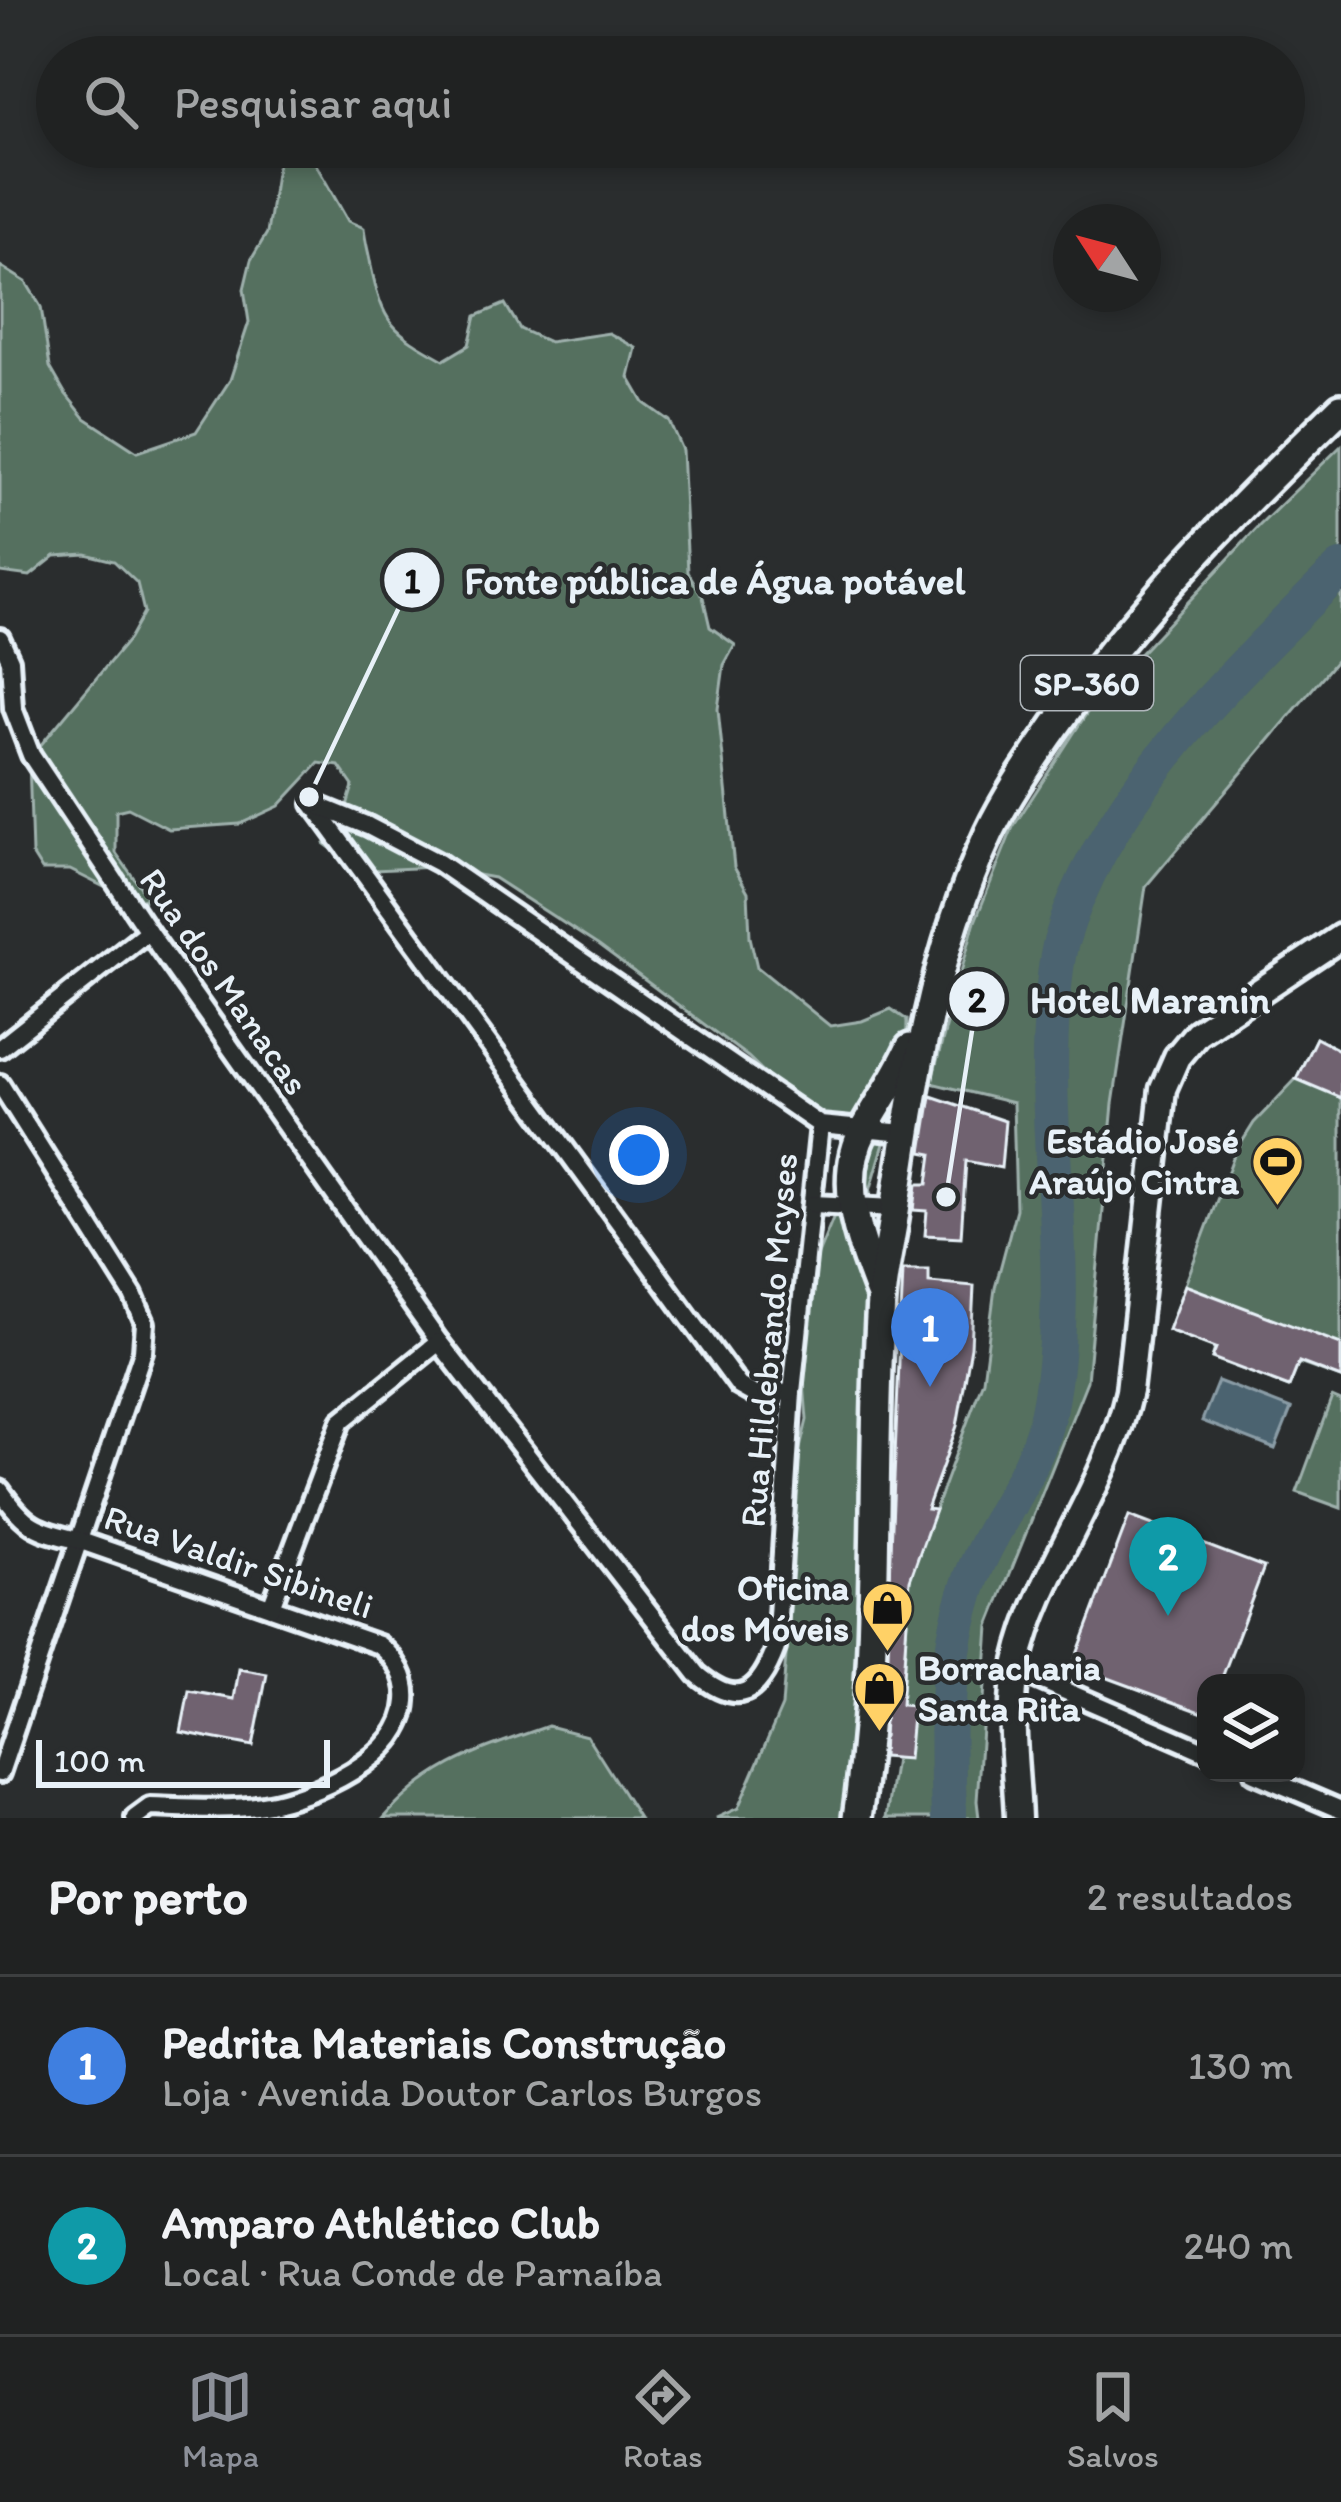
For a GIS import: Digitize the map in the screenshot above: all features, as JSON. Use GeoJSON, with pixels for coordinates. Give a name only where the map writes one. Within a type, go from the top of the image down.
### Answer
{"type":"FeatureCollection","features":[{"type":"Feature","properties":{"kind":"main road","name":"SP-360"},"geometry":{"type":"LineString","coordinates":[[856,1818],[869,1694],[881,1297],[925,1018],[957,911],[990,830],[1029,764],[1084,687],[1168,584],[1341,408]]}},
{"type":"Feature","properties":{"kind":"main road","name":"SP-360"},"geometry":{"type":"LineString","coordinates":[[881,1297],[854,1207],[853,1160],[925,1018]]}},
{"type":"Feature","properties":{"kind":"street","name":"Rua dos Manacas"},"geometry":{"type":"LineString","coordinates":[[0,638],[10,660],[14,708],[31,754],[148,931],[439,1342],[697,1674],[718,1692],[747,1693]]}},
{"type":"Feature","properties":{"kind":"street"},"geometry":{"type":"LineString","coordinates":[[792,1393],[755,1395],[739,1386],[313,804],[439,863],[820,1125],[904,1133]]}},
{"type":"Feature","properties":{"kind":"street"},"geometry":{"type":"LineString","coordinates":[[0,1048],[148,931]]}},
{"type":"Feature","properties":{"kind":"street"},"geometry":{"type":"LineString","coordinates":[[1018,1818],[1013,1708],[1017,1670],[1029,1624],[1118,1438],[1129,1391],[1163,1089],[1177,1057],[1197,1033],[1341,937]]}},
{"type":"Feature","properties":{"kind":"street"},"geometry":{"type":"LineString","coordinates":[[0,1084],[134,1295],[146,1323],[143,1352],[0,1773]]}},
{"type":"Feature","properties":{"kind":"street","name":"Rua Hildebrando Mcyses"},"geometry":{"type":"LineString","coordinates":[[747,1693],[764,1680],[776,1648],[792,1393],[820,1125]]}},
{"type":"Feature","properties":{"kind":"street"},"geometry":{"type":"LineString","coordinates":[[813,1204],[896,1208]]}},
{"type":"Feature","properties":{"kind":"street"},"geometry":{"type":"LineString","coordinates":[[271,1607],[341,1421],[439,1342]]}},
{"type":"Feature","properties":{"kind":"street","name":"Rua Valdir Sibineli"},"geometry":{"type":"LineString","coordinates":[[0,1490],[20,1519],[42,1532],[78,1540],[271,1607],[379,1645],[392,1654],[407,1691],[405,1717],[375,1757],[322,1785],[268,1804],[150,1807],[135,1818]]}},
{"type":"Feature","properties":{"kind":"street"},"geometry":{"type":"LineString","coordinates":[[1017,1670],[1197,1748]]}},
{"type":"Feature","properties":{"kind":"street"},"geometry":{"type":"LineString","coordinates":[[1275,1782],[1341,1810]]}},
{"type":"Feature","properties":{"kind":"green space"},"geometry":{"type":"Polygon","coordinates":[[[277,168],[318,168],[348,221],[364,228],[375,286],[392,324],[444,360],[469,345],[476,316],[505,304],[520,329],[549,342],[609,333],[636,348],[629,377],[644,403],[669,421],[682,450],[688,572],[703,597],[710,627],[735,645],[724,665],[718,709],[734,867],[748,892],[757,967],[830,1026],[862,1021],[891,1009],[907,1020],[906,1069],[870,1191],[879,1291],[874,1588],[845,1818],[716,1818],[738,1808],[782,1706],[793,1568],[790,1490],[807,1420],[803,1370],[809,1276],[845,1189],[840,1131],[816,1110],[778,1095],[771,1079],[748,1057],[599,946],[494,878],[434,867],[374,870],[344,858],[325,844],[340,829],[353,786],[339,766],[319,763],[279,806],[240,824],[169,829],[128,808],[116,811],[116,853],[146,895],[142,906],[70,870],[42,870],[32,854],[29,759],[129,639],[144,612],[137,583],[114,561],[86,554],[55,556],[30,576],[0,572],[0,266],[26,282],[41,307],[50,367],[65,393],[85,418],[137,452],[196,432],[230,380],[249,322],[244,289],[251,260],[267,233],[277,168]]]}},
{"type":"Feature","properties":{"kind":"green space"},"geometry":{"type":"Polygon","coordinates":[[[1341,446],[1341,655],[1146,886],[1113,1104],[1087,1381],[989,1626],[979,1818],[886,1818],[899,1733],[910,1577],[983,1380],[995,1288],[1016,1209],[1013,1103],[931,1083],[974,924],[1013,827],[1092,705],[1259,526],[1341,446]]]}},
{"type":"Feature","properties":{"kind":"green space","name":"Estádio José Araújo Cintra"},"geometry":{"type":"Polygon","coordinates":[[[1316,1038],[1341,1051],[1341,1378],[1299,1363],[1289,1387],[1212,1358],[1215,1348],[1168,1330],[1234,1155],[1254,1123],[1296,1079],[1316,1038]]]}},
{"type":"Feature","properties":{"kind":"green space"},"geometry":{"type":"Polygon","coordinates":[[[1332,1397],[1341,1401],[1341,1508],[1297,1492],[1332,1397]]]}},
{"type":"Feature","properties":{"kind":"green space"},"geometry":{"type":"Polygon","coordinates":[[[548,1726],[587,1736],[639,1818],[384,1818],[440,1771],[548,1726]]]}},
{"type":"Feature","properties":{"kind":"water"},"geometry":{"type":"Polygon","coordinates":[[[1218,1381],[1291,1409],[1275,1449],[1202,1421],[1218,1381]]]}},
{"type":"Feature","properties":{"kind":"building"},"geometry":{"type":"Polygon","coordinates":[[[1316,1038],[1341,1051],[1341,1098],[1296,1079],[1316,1038]]]}},
{"type":"Feature","properties":{"kind":"building"},"geometry":{"type":"Polygon","coordinates":[[[931,1096],[1005,1121],[1001,1168],[966,1161],[961,1237],[925,1235],[927,1211],[914,1210],[917,1184],[928,1184],[932,1154],[922,1152],[931,1096]]]}},
{"type":"Feature","properties":{"kind":"building"},"geometry":{"type":"Polygon","coordinates":[[[903,1270],[929,1270],[929,1282],[974,1286],[971,1347],[957,1426],[927,1509],[935,1510],[910,1580],[901,1705],[913,1706],[908,1759],[882,1757],[903,1270]]]}},
{"type":"Feature","properties":{"kind":"building"},"geometry":{"type":"Polygon","coordinates":[[[1185,1285],[1341,1344],[1341,1378],[1299,1362],[1289,1387],[1212,1358],[1216,1348],[1168,1330],[1185,1285]]]}},
{"type":"Feature","properties":{"kind":"building"},"geometry":{"type":"Polygon","coordinates":[[[1129,1516],[1264,1567],[1223,1674],[1197,1674],[1197,1711],[1073,1665],[1129,1516]]]}},
{"type":"Feature","properties":{"kind":"building"},"geometry":{"type":"Polygon","coordinates":[[[239,1669],[267,1674],[253,1746],[181,1732],[189,1691],[234,1699],[239,1669]]]}},
{"type":"Feature","properties":{"kind":"waterway"},"geometry":{"type":"LineString","coordinates":[[949,1818],[948,1700],[960,1614],[978,1563],[1042,1435],[1055,1369],[1059,1283],[1050,1055],[1061,942],[1081,888],[1141,786],[1217,694],[1341,568]]}},
{"type":"Feature","properties":{"kind":"place","name":"Fonte pública de Água potável"},"geometry":{"type":"Point","coordinates":[309,797]}},
{"type":"Feature","properties":{"kind":"place","name":"Hotel Maranin"},"geometry":{"type":"Point","coordinates":[946,1197]}},
{"type":"Feature","properties":{"kind":"place","name":"Estádio José Araújo Cintra"},"geometry":{"type":"Point","coordinates":[1278,1207]}},
{"type":"Feature","properties":{"kind":"place","name":"Pedrita Materiais Construção"},"geometry":{"type":"Point","coordinates":[930,1387]}},
{"type":"Feature","properties":{"kind":"place","name":"Amparo Athlético Club"},"geometry":{"type":"Point","coordinates":[1168,1616]}},
{"type":"Feature","properties":{"kind":"place","name":"Oficina dos Móveis"},"geometry":{"type":"Point","coordinates":[888,1654]}},
{"type":"Feature","properties":{"kind":"place","name":"Borracharia Santa Rita"},"geometry":{"type":"Point","coordinates":[879,1734]}}]}
